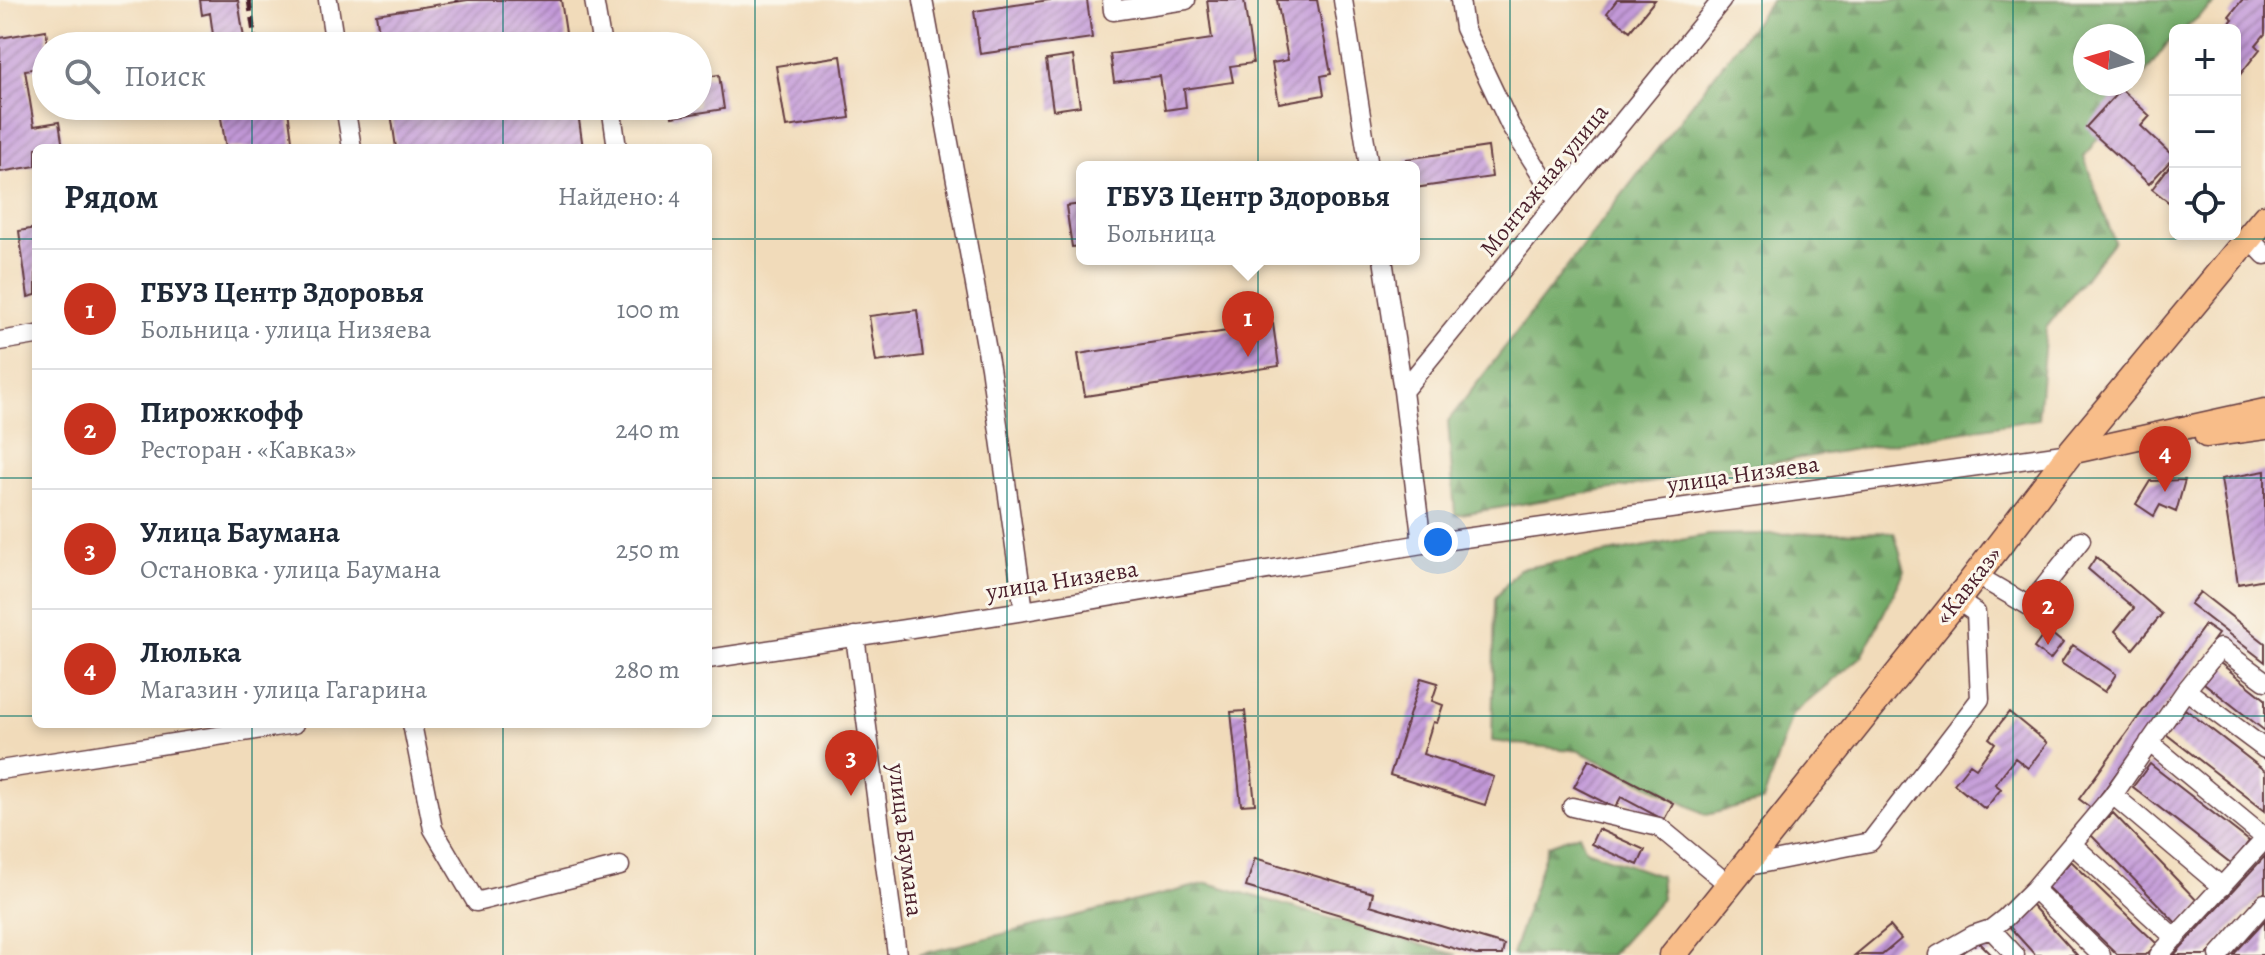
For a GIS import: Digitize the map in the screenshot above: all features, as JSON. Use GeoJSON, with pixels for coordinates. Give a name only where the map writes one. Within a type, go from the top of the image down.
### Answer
{"type":"FeatureCollection","features":[{"type":"Feature","properties":{"kind":"highway","name":"«Кавказ»"},"geometry":{"type":"LineString","coordinates":[[1673,955],[1957,600],[2070,453],[2260,237]]}},
{"type":"Feature","properties":{"kind":"main road"},"geometry":{"type":"LineString","coordinates":[[2070,453],[2265,410]]}},
{"type":"Feature","properties":{"kind":"main road"},"geometry":{"type":"LineString","coordinates":[[2070,453],[2265,428]]}},
{"type":"Feature","properties":{"kind":"street"},"geometry":{"type":"LineString","coordinates":[[328,0],[333,32]]}},
{"type":"Feature","properties":{"kind":"street"},"geometry":{"type":"LineString","coordinates":[[594,0],[600,32]]}},
{"type":"Feature","properties":{"kind":"street"},"geometry":{"type":"LineString","coordinates":[[923,0],[990,367],[1024,611]]}},
{"type":"Feature","properties":{"kind":"street"},"geometry":{"type":"LineString","coordinates":[[1112,0],[1113,11],[1186,0]]}},
{"type":"Feature","properties":{"kind":"street"},"geometry":{"type":"LineString","coordinates":[[1343,0],[1368,161]]}},
{"type":"Feature","properties":{"kind":"street"},"geometry":{"type":"LineString","coordinates":[[1460,0],[1464,28],[1510,125],[1558,201]]}},
{"type":"Feature","properties":{"kind":"street","name":"Монтажная улица"},"geometry":{"type":"LineString","coordinates":[[1403,391],[1716,2]]}},
{"type":"Feature","properties":{"kind":"street"},"geometry":{"type":"LineString","coordinates":[[347,120],[351,144]]}},
{"type":"Feature","properties":{"kind":"street"},"geometry":{"type":"LineString","coordinates":[[613,120],[616,144]]}},
{"type":"Feature","properties":{"kind":"street"},"geometry":{"type":"LineString","coordinates":[[1384,265],[1422,544]]}},
{"type":"Feature","properties":{"kind":"street"},"geometry":{"type":"LineString","coordinates":[[0,341],[32,336]]}},
{"type":"Feature","properties":{"kind":"street","name":"улица Низяева"},"geometry":{"type":"LineString","coordinates":[[712,658],[1024,611],[1422,544],[2070,453]]}},
{"type":"Feature","properties":{"kind":"street"},"geometry":{"type":"LineString","coordinates":[[1976,575],[2029,606],[2081,540]]}},
{"type":"Feature","properties":{"kind":"street"},"geometry":{"type":"LineString","coordinates":[[1572,807],[1659,827],[1736,876],[1870,842],[1980,699],[1976,613],[1957,600]]}},
{"type":"Feature","properties":{"kind":"street","name":"улица Баумана"},"geometry":{"type":"LineString","coordinates":[[855,636],[897,955]]}},
{"type":"Feature","properties":{"kind":"street"},"geometry":{"type":"LineString","coordinates":[[1938,955],[1973,935],[1991,929],[2034,889],[2113,795],[2186,690],[2220,648],[2265,681]]}},
{"type":"Feature","properties":{"kind":"street"},"geometry":{"type":"LineString","coordinates":[[2186,690],[2265,749]]}},
{"type":"Feature","properties":{"kind":"street"},"geometry":{"type":"LineString","coordinates":[[0,770],[268,728]]}},
{"type":"Feature","properties":{"kind":"street"},"geometry":{"type":"LineString","coordinates":[[413,728],[433,829],[476,902],[620,866]]}},
{"type":"Feature","properties":{"kind":"street"},"geometry":{"type":"LineString","coordinates":[[2149,742],[2265,838],[2159,955]]}},
{"type":"Feature","properties":{"kind":"street"},"geometry":{"type":"LineString","coordinates":[[2113,795],[2222,887]]}},
{"type":"Feature","properties":{"kind":"street"},"geometry":{"type":"LineString","coordinates":[[2072,844],[2175,938]]}},
{"type":"Feature","properties":{"kind":"street"},"geometry":{"type":"LineString","coordinates":[[2034,889],[2101,955]]}},
{"type":"Feature","properties":{"kind":"street"},"geometry":{"type":"LineString","coordinates":[[2219,955],[2265,903]]}},
{"type":"Feature","properties":{"kind":"street"},"geometry":{"type":"LineString","coordinates":[[1991,929],[2015,955]]}},
{"type":"Feature","properties":{"kind":"green space"},"geometry":{"type":"Polygon","coordinates":[[[1772,0],[2219,0],[2190,24],[2169,24],[2169,42],[2145,74],[2145,24],[2073,24],[2073,96],[2129,96],[2084,157],[2114,241],[2046,328],[2038,419],[1455,515],[1448,421],[1772,0]]]}},
{"type":"Feature","properties":{"kind":"green space"},"geometry":{"type":"Polygon","coordinates":[[[1894,532],[1905,571],[1862,656],[1792,715],[1763,801],[1707,815],[1579,751],[1492,741],[1495,598],[1519,569],[1708,535],[1894,532]]]}},
{"type":"Feature","properties":{"kind":"green space"},"geometry":{"type":"Polygon","coordinates":[[[1579,834],[1586,850],[1660,876],[1662,899],[1611,955],[1512,955],[1548,845],[1579,834]]]}},
{"type":"Feature","properties":{"kind":"green space"},"geometry":{"type":"Polygon","coordinates":[[[1208,883],[1457,955],[918,955],[1208,883]]]}},
{"type":"Feature","properties":{"kind":"building"},"geometry":{"type":"Polygon","coordinates":[[[200,0],[238,0],[243,32],[213,32],[210,13],[202,15],[200,0]]]}},
{"type":"Feature","properties":{"kind":"building"},"geometry":{"type":"Polygon","coordinates":[[[468,0],[561,0],[566,32],[379,32],[376,14],[468,0]]]}},
{"type":"Feature","properties":{"kind":"building"},"geometry":{"type":"Polygon","coordinates":[[[1049,0],[1087,0],[1092,38],[980,54],[974,11],[1049,0]]]}},
{"type":"Feature","properties":{"kind":"building"},"geometry":{"type":"Polygon","coordinates":[[[1207,0],[1244,0],[1253,63],[1230,66],[1233,82],[1184,89],[1186,107],[1165,110],[1160,76],[1114,82],[1110,54],[1212,39],[1207,0]]]}},
{"type":"Feature","properties":{"kind":"building"},"geometry":{"type":"Polygon","coordinates":[[[1277,0],[1317,0],[1331,74],[1321,76],[1324,95],[1279,103],[1272,63],[1288,60],[1277,0]]]}},
{"type":"Feature","properties":{"kind":"building"},"geometry":{"type":"Polygon","coordinates":[[[1617,0],[1655,0],[1630,31],[1607,13],[1617,0]]]}},
{"type":"Feature","properties":{"kind":"building"},"geometry":{"type":"Polygon","coordinates":[[[2242,0],[2265,0],[2265,34],[2256,45],[2260,49],[2241,73],[2241,24],[2229,24],[2233,19],[2229,16],[2242,0]]]}},
{"type":"Feature","properties":{"kind":"building"},"geometry":{"type":"Polygon","coordinates":[[[32,32],[32,69],[25,70],[32,120],[34,126],[59,122],[62,144],[32,144],[32,167],[0,172],[0,38],[32,32]]]}},
{"type":"Feature","properties":{"kind":"building"},"geometry":{"type":"Polygon","coordinates":[[[841,56],[850,118],[786,127],[776,66],[841,56]]]}},
{"type":"Feature","properties":{"kind":"building"},"geometry":{"type":"Polygon","coordinates":[[[1073,56],[1080,106],[1053,110],[1046,60],[1073,56]]]}},
{"type":"Feature","properties":{"kind":"building"},"geometry":{"type":"Polygon","coordinates":[[[719,75],[724,109],[712,111],[712,76],[719,75]]]}},
{"type":"Feature","properties":{"kind":"building"},"geometry":{"type":"Polygon","coordinates":[[[2115,96],[2129,96],[2150,116],[2141,126],[2169,152],[2169,162],[2149,184],[2086,127],[2115,96]]]}},
{"type":"Feature","properties":{"kind":"building"},"geometry":{"type":"Polygon","coordinates":[[[221,120],[289,120],[292,144],[225,144],[221,120]]]}},
{"type":"Feature","properties":{"kind":"building"},"geometry":{"type":"Polygon","coordinates":[[[392,120],[579,120],[582,144],[395,144],[392,120]]]}},
{"type":"Feature","properties":{"kind":"building"},"geometry":{"type":"Polygon","coordinates":[[[1488,147],[1492,177],[1420,187],[1420,161],[1406,159],[1488,147]]]}},
{"type":"Feature","properties":{"kind":"building"},"geometry":{"type":"Polygon","coordinates":[[[2169,167],[2169,202],[2152,189],[2169,167]]]}},
{"type":"Feature","properties":{"kind":"building"},"geometry":{"type":"Polygon","coordinates":[[[1076,205],[1076,247],[1072,247],[1066,206],[1076,205]]]}},
{"type":"Feature","properties":{"kind":"building"},"geometry":{"type":"Polygon","coordinates":[[[32,229],[32,296],[28,297],[19,231],[32,229]]]}},
{"type":"Feature","properties":{"kind":"building"},"geometry":{"type":"Polygon","coordinates":[[[917,310],[923,356],[876,362],[869,316],[917,310]]]}},
{"type":"Feature","properties":{"kind":"building"},"geometry":{"type":"Polygon","coordinates":[[[1273,324],[1279,366],[1085,396],[1078,354],[1273,324]]]}},
{"type":"Feature","properties":{"kind":"building"},"geometry":{"type":"Polygon","coordinates":[[[2265,471],[2265,579],[2238,584],[2221,479],[2265,471]]]}},
{"type":"Feature","properties":{"kind":"building"},"geometry":{"type":"Polygon","coordinates":[[[2185,480],[2176,512],[2160,505],[2154,516],[2136,504],[2150,481],[2185,480]]]}},
{"type":"Feature","properties":{"kind":"building"},"geometry":{"type":"Polygon","coordinates":[[[2096,557],[2162,614],[2133,649],[2115,631],[2134,608],[2088,569],[2096,557]]]}},
{"type":"Feature","properties":{"kind":"building"},"geometry":{"type":"Polygon","coordinates":[[[2200,592],[2265,643],[2265,662],[2190,604],[2200,592]]]}},
{"type":"Feature","properties":{"kind":"building"},"geometry":{"type":"Polygon","coordinates":[[[2205,625],[2218,634],[2091,808],[2079,799],[2205,625]]]}},
{"type":"Feature","properties":{"kind":"building"},"geometry":{"type":"Polygon","coordinates":[[[2047,630],[2063,643],[2050,660],[2034,648],[2047,630]]]}},
{"type":"Feature","properties":{"kind":"building"},"geometry":{"type":"Polygon","coordinates":[[[2073,645],[2116,674],[2105,692],[2061,663],[2073,645]]]}},
{"type":"Feature","properties":{"kind":"building"},"geometry":{"type":"Polygon","coordinates":[[[2220,663],[2265,699],[2265,731],[2204,683],[2220,663]]]}},
{"type":"Feature","properties":{"kind":"building"},"geometry":{"type":"Polygon","coordinates":[[[1421,678],[1438,683],[1432,701],[1443,705],[1437,723],[1433,722],[1423,754],[1494,777],[1485,805],[1390,775],[1421,678]]]}},
{"type":"Feature","properties":{"kind":"building"},"geometry":{"type":"Polygon","coordinates":[[[2185,709],[2265,771],[2265,811],[2166,734],[2185,709]]]}},
{"type":"Feature","properties":{"kind":"building"},"geometry":{"type":"Polygon","coordinates":[[[1245,711],[1255,804],[1241,805],[1231,712],[1245,711]]]}},
{"type":"Feature","properties":{"kind":"building"},"geometry":{"type":"Polygon","coordinates":[[[2009,712],[2047,743],[2028,768],[2015,758],[1995,784],[2001,789],[1985,809],[1954,784],[1970,764],[1976,768],[1995,743],[1989,738],[2009,712]]]}},
{"type":"Feature","properties":{"kind":"building"},"geometry":{"type":"Polygon","coordinates":[[[1589,759],[1673,803],[1664,820],[1621,797],[1615,808],[1574,787],[1589,759]]]}},
{"type":"Feature","properties":{"kind":"building"},"geometry":{"type":"Polygon","coordinates":[[[2150,764],[2249,841],[2232,864],[2133,787],[2150,764]]]}},
{"type":"Feature","properties":{"kind":"building"},"geometry":{"type":"Polygon","coordinates":[[[2113,813],[2201,905],[2179,926],[2091,835],[2113,813]]]}},
{"type":"Feature","properties":{"kind":"building"},"geometry":{"type":"Polygon","coordinates":[[[1598,829],[1645,850],[1638,865],[1591,844],[1598,829]]]}},
{"type":"Feature","properties":{"kind":"building"},"geometry":{"type":"Polygon","coordinates":[[[2265,856],[2265,892],[2207,955],[2174,955],[2265,856]]]}},
{"type":"Feature","properties":{"kind":"building"},"geometry":{"type":"Polygon","coordinates":[[[1255,858],[1373,893],[1370,905],[1504,945],[1502,955],[1476,955],[1246,887],[1255,858]]]}},
{"type":"Feature","properties":{"kind":"building"},"geometry":{"type":"Polygon","coordinates":[[[2071,861],[2157,944],[2146,955],[2118,955],[2047,887],[2071,861]]]}},
{"type":"Feature","properties":{"kind":"building"},"geometry":{"type":"Polygon","coordinates":[[[2030,903],[2077,955],[2035,955],[2007,924],[2030,903]]]}},
{"type":"Feature","properties":{"kind":"building"},"geometry":{"type":"Polygon","coordinates":[[[2265,920],[2265,955],[2233,955],[2265,920]]]}},
{"type":"Feature","properties":{"kind":"building"},"geometry":{"type":"Polygon","coordinates":[[[1890,926],[1901,939],[1882,955],[1855,955],[1890,926]]]}},
{"type":"Feature","properties":{"kind":"building"},"geometry":{"type":"Polygon","coordinates":[[[1976,939],[1992,955],[1960,955],[1976,939]]]}},
{"type":"Feature","properties":{"kind":"railway"},"geometry":{"type":"LineString","coordinates":[[249,0],[254,32]]}},
{"type":"Feature","properties":{"kind":"place","name":"ГБУЗ Центр Здоровья"},"geometry":{"type":"Point","coordinates":[1248,357]}},
{"type":"Feature","properties":{"kind":"place","name":"Люлька"},"geometry":{"type":"Point","coordinates":[2165,492]}},
{"type":"Feature","properties":{"kind":"place","name":"Пирожкофф"},"geometry":{"type":"Point","coordinates":[2048,645]}},
{"type":"Feature","properties":{"kind":"place","name":"Улица Баумана"},"geometry":{"type":"Point","coordinates":[851,796]}}]}
